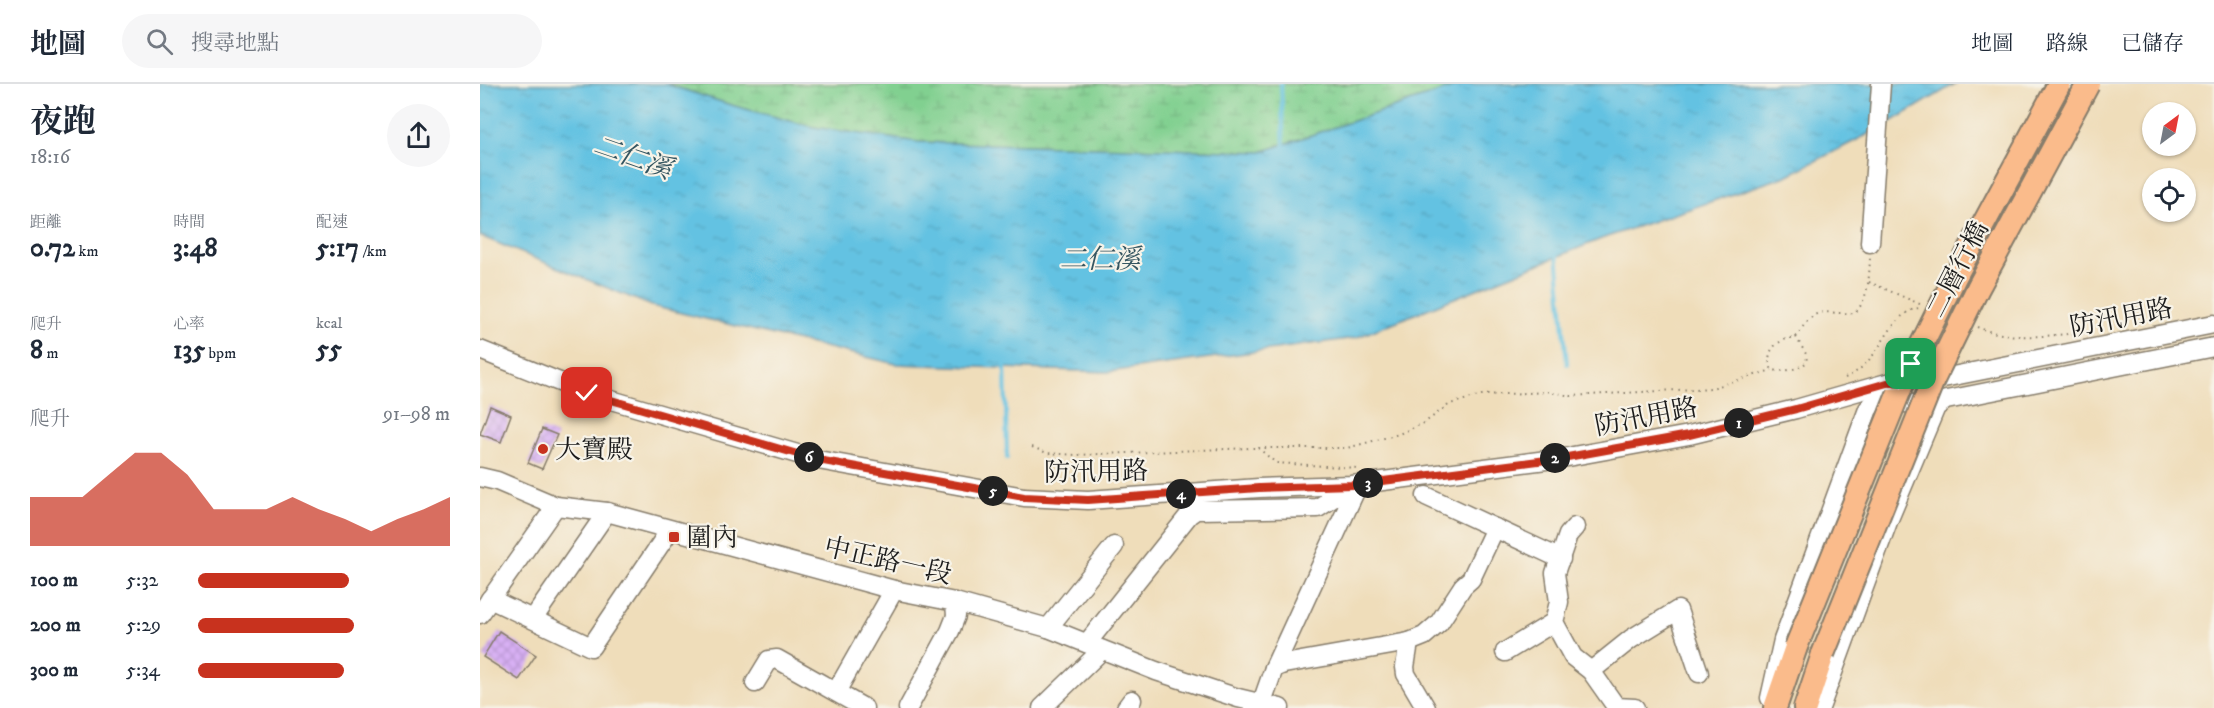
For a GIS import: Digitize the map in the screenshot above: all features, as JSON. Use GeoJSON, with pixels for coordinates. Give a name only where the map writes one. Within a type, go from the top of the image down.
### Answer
{"type":"FeatureCollection","features":[{"type":"Feature","properties":{"kind":"main road","name":"二層行橋"},"geometry":{"type":"LineString","coordinates":[[1775,708],[1796,646],[1903,382],[1955,277],[2059,84]]}},
{"type":"Feature","properties":{"kind":"main road","name":"二層行橋"},"geometry":{"type":"LineString","coordinates":[[1805,708],[1823,654],[1933,380],[1978,288],[2088,84]]}},
{"type":"Feature","properties":{"kind":"street"},"geometry":{"type":"LineString","coordinates":[[1870,243],[1881,84]]}},
{"type":"Feature","properties":{"kind":"street","name":"防汛用路"},"geometry":{"type":"LineString","coordinates":[[1933,380],[2214,324]]}},
{"type":"Feature","properties":{"kind":"street"},"geometry":{"type":"LineString","coordinates":[[1820,708],[1889,519],[1936,407],[1946,400],[2214,347]]}},
{"type":"Feature","properties":{"kind":"street","name":"防汛用路"},"geometry":{"type":"LineString","coordinates":[[480,350],[587,393],[818,460],[1024,497],[1088,500],[1259,488],[1562,458],[1678,437],[1887,383],[1903,382]]}},
{"type":"Feature","properties":{"kind":"street"},"geometry":{"type":"LineString","coordinates":[[1768,708],[1783,640],[1868,410],[1877,399],[1936,407]]}},
{"type":"Feature","properties":{"kind":"street","name":"中正路一段"},"geometry":{"type":"LineString","coordinates":[[480,477],[497,481],[556,506],[607,512],[894,590],[955,602],[1048,628],[1237,703],[1262,702],[1280,708]]}},
{"type":"Feature","properties":{"kind":"street"},"geometry":{"type":"LineString","coordinates":[[1042,708],[1094,647],[1189,515],[1196,510],[1318,508],[1356,479]]}},
{"type":"Feature","properties":{"kind":"street"},"geometry":{"type":"LineString","coordinates":[[1262,702],[1274,668],[1356,479]]}},
{"type":"Feature","properties":{"kind":"street"},"geometry":{"type":"LineString","coordinates":[[1426,496],[1561,559]]}},
{"type":"Feature","properties":{"kind":"street"},"geometry":{"type":"LineString","coordinates":[[556,506],[485,606],[533,619],[591,647],[669,530]]}},
{"type":"Feature","properties":{"kind":"street"},"geometry":{"type":"LineString","coordinates":[[533,619],[607,512]]}},
{"type":"Feature","properties":{"kind":"street"},"geometry":{"type":"LineString","coordinates":[[1575,527],[1568,536],[1555,573],[1559,602],[1554,622],[1573,657],[1591,671],[1617,707],[1635,708]]}},
{"type":"Feature","properties":{"kind":"street"},"geometry":{"type":"LineString","coordinates":[[1274,668],[1284,664],[1409,642],[1424,636],[1439,623],[1463,586],[1471,579],[1495,528]]}},
{"type":"Feature","properties":{"kind":"street"},"geometry":{"type":"LineString","coordinates":[[1048,628],[1114,546]]}},
{"type":"Feature","properties":{"kind":"street"},"geometry":{"type":"LineString","coordinates":[[836,692],[894,590]]}},
{"type":"Feature","properties":{"kind":"street"},"geometry":{"type":"LineString","coordinates":[[908,708],[951,631],[956,616],[955,602]]}},
{"type":"Feature","properties":{"kind":"street"},"geometry":{"type":"LineString","coordinates":[[1591,671],[1631,639],[1678,610],[1699,673]]}},
{"type":"Feature","properties":{"kind":"street"},"geometry":{"type":"LineString","coordinates":[[1505,652],[1554,622]]}},
{"type":"Feature","properties":{"kind":"street"},"geometry":{"type":"LineString","coordinates":[[1409,642],[1406,674],[1426,708]]}},
{"type":"Feature","properties":{"kind":"street"},"geometry":{"type":"LineString","coordinates":[[755,683],[769,660],[773,658],[864,708]]}},
{"type":"Feature","properties":{"kind":"path"},"geometry":{"type":"LineString","coordinates":[[1772,370],[1769,363],[1770,352],[1774,344],[1784,338],[1796,337],[1813,315],[1822,311],[1855,313],[1862,306],[1869,282],[1870,243]]}},
{"type":"Feature","properties":{"kind":"path"},"geometry":{"type":"LineString","coordinates":[[1869,282],[1931,308]]}},
{"type":"Feature","properties":{"kind":"path"},"geometry":{"type":"LineString","coordinates":[[1842,379],[1853,375],[1869,361],[1903,314],[1914,308],[1922,308]]}},
{"type":"Feature","properties":{"kind":"path"},"geometry":{"type":"LineString","coordinates":[[1973,326],[1994,334],[2022,337],[2098,332],[2100,347]]}},
{"type":"Feature","properties":{"kind":"path"},"geometry":{"type":"LineString","coordinates":[[1032,447],[1047,453],[1076,455],[1258,448],[1347,448],[1399,434],[1424,423],[1450,404],[1482,395],[1549,392],[1571,396],[1704,388],[1772,370],[1780,372],[1801,367],[1807,362],[1806,354],[1796,337]]}},
{"type":"Feature","properties":{"kind":"path"},"geometry":{"type":"LineString","coordinates":[[1258,448],[1276,463],[1356,479]]}},
{"type":"Feature","properties":{"kind":"green space"},"geometry":{"type":"Polygon","coordinates":[[[666,84],[1463,84],[1261,152],[918,142],[813,127],[731,105],[666,84]]]}},
{"type":"Feature","properties":{"kind":"water","name":"二仁溪"},"geometry":{"type":"Polygon","coordinates":[[[480,84],[666,84],[731,105],[813,127],[918,142],[1261,152],[1463,84],[1955,84],[1886,125],[1786,176],[1601,239],[1355,338],[1108,372],[896,364],[652,306],[480,236],[480,84]]]}},
{"type":"Feature","properties":{"kind":"building"},"geometry":{"type":"Polygon","coordinates":[[[490,406],[511,415],[501,442],[480,434],[490,406]]]}},
{"type":"Feature","properties":{"kind":"building","name":"大寶殿"},"geometry":{"type":"Polygon","coordinates":[[[542,429],[557,435],[542,469],[528,463],[542,429]]]}},
{"type":"Feature","properties":{"kind":"building"},"geometry":{"type":"Polygon","coordinates":[[[499,631],[536,655],[519,680],[483,657],[499,631]]]}},
{"type":"Feature","properties":{"kind":"waterway"},"geometry":{"type":"LineString","coordinates":[[1281,84],[1284,149]]}},
{"type":"Feature","properties":{"kind":"waterway"},"geometry":{"type":"LineString","coordinates":[[1557,254],[1567,364]]}},
{"type":"Feature","properties":{"kind":"waterway"},"geometry":{"type":"LineString","coordinates":[[1005,365],[1007,458]]}},
{"type":"Feature","properties":{"kind":"place","name":"大寶殿"},"geometry":{"type":"Point","coordinates":[543,449]}},
{"type":"Feature","properties":{"kind":"place","name":"圍內"},"geometry":{"type":"Point","coordinates":[674,537]}},
{"type":"Feature","properties":{"kind":"route"},"geometry":{"type":"LineString","coordinates":[[587,393],[818,460],[1024,497],[1088,500],[1259,488],[1352,485],[1562,458],[1689,435],[1796,409],[1850,392],[1887,383],[1903,382],[1911,364]]}}]}
